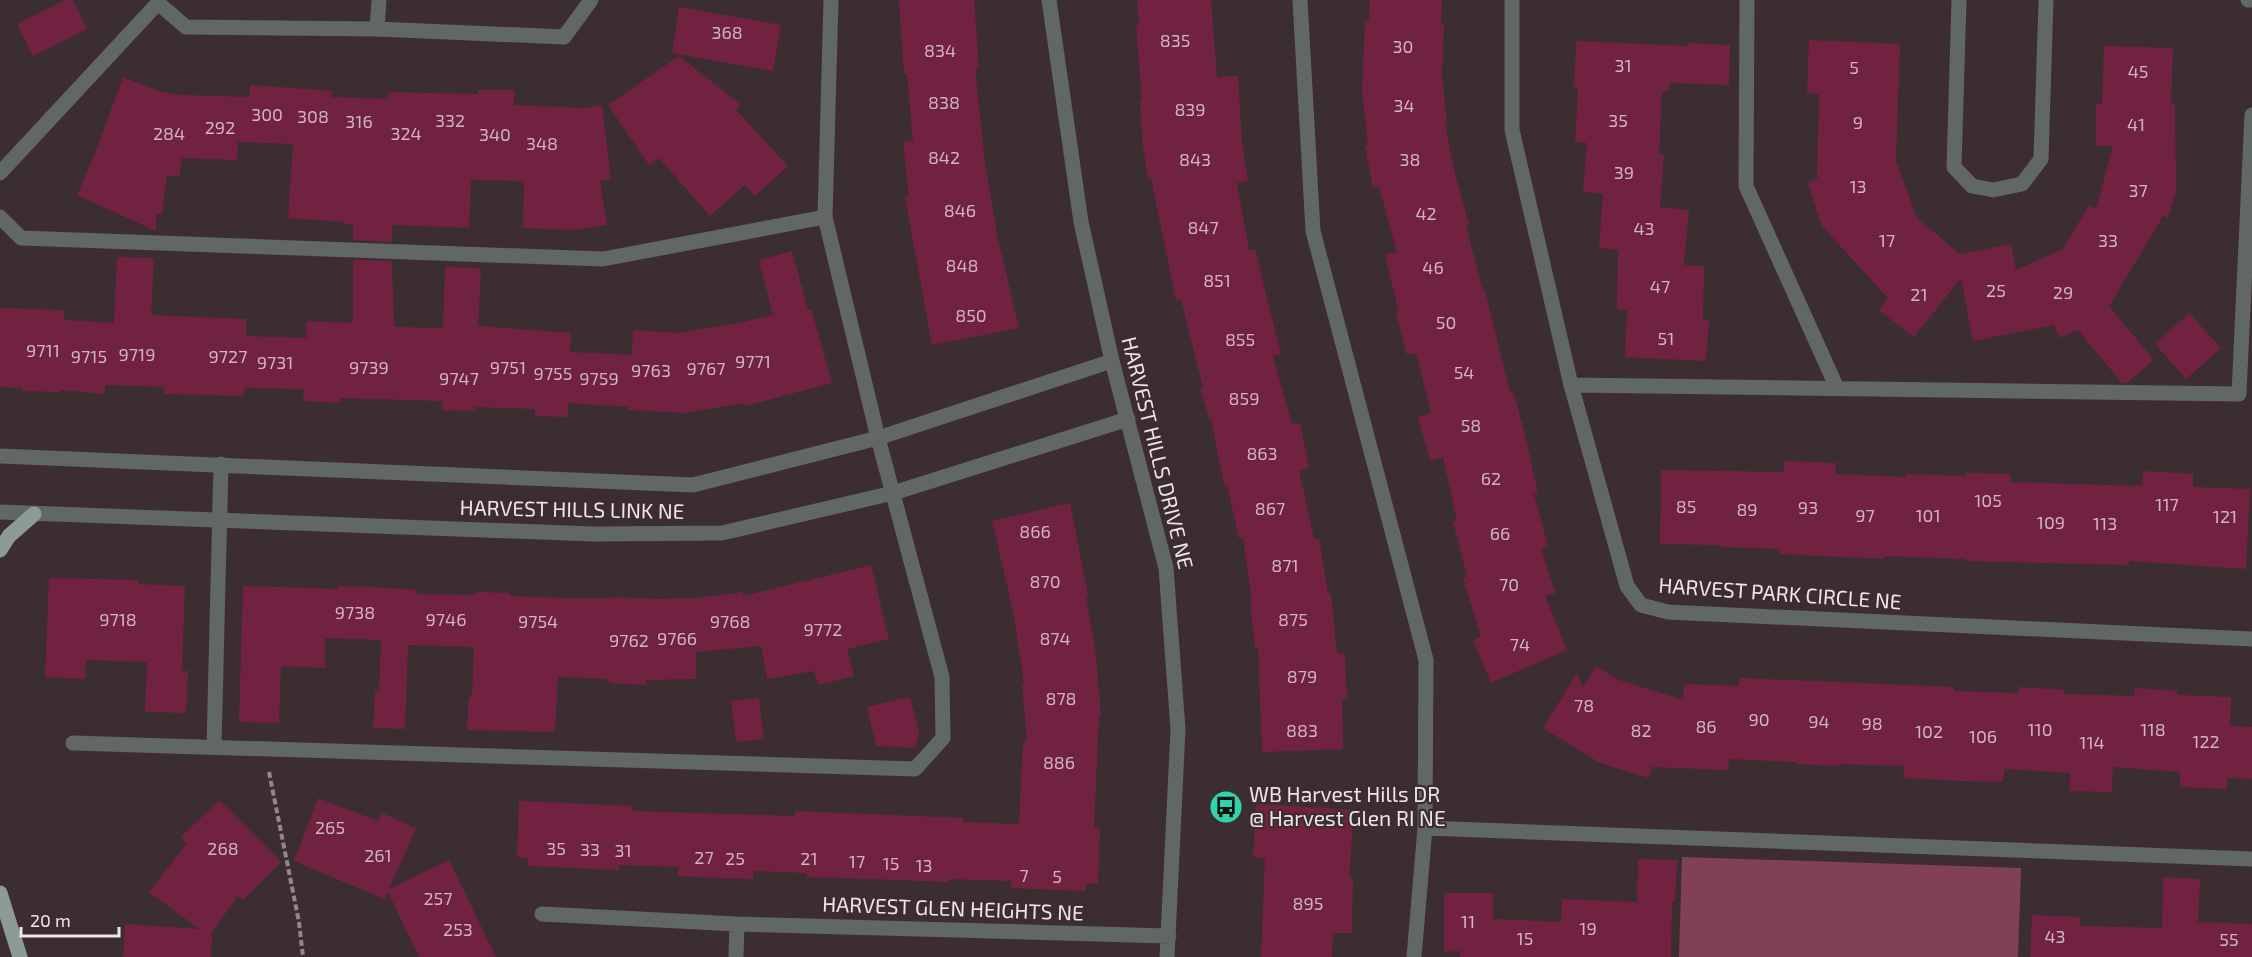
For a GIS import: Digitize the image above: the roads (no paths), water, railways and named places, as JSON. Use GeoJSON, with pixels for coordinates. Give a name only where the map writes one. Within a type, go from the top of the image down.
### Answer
{"type":"FeatureCollection","features":[{"type":"Feature","properties":{"kind":"main road"},"geometry":{"type":"LineString","coordinates":[[0,550],[9,536],[34,514]]}},
{"type":"Feature","properties":{"kind":"main road"},"geometry":{"type":"LineString","coordinates":[[0,893],[20,957]]}},
{"type":"Feature","properties":{"kind":"street"},"geometry":{"type":"LineString","coordinates":[[377,29],[379,0]]}},
{"type":"Feature","properties":{"kind":"street"},"geometry":{"type":"LineString","coordinates":[[0,173],[158,1],[186,27],[377,29],[564,37],[591,0]]}},
{"type":"Feature","properties":{"kind":"street"},"geometry":{"type":"LineString","coordinates":[[73,743],[915,769],[943,738],[942,677],[878,438],[825,217],[831,0]]}},
{"type":"Feature","properties":{"kind":"street","name":"HARVEST HILLS DRIVE NE"},"geometry":{"type":"LineString","coordinates":[[1050,0],[1081,222],[1112,361],[1166,568],[1178,729],[1167,957]]}},
{"type":"Feature","properties":{"kind":"street"},"geometry":{"type":"LineString","coordinates":[[1300,0],[1313,231],[1426,660],[1425,828],[1414,957]]}},
{"type":"Feature","properties":{"kind":"street","name":"HARVEST PARK CIRCLE NE"},"geometry":{"type":"LineString","coordinates":[[1512,0],[1512,130],[1571,385],[1627,586],[1641,605],[1668,612],[2252,639]]}},
{"type":"Feature","properties":{"kind":"street"},"geometry":{"type":"LineString","coordinates":[[1747,0],[1746,186],[1837,388]]}},
{"type":"Feature","properties":{"kind":"street"},"geometry":{"type":"LineString","coordinates":[[1959,0],[1954,167],[1972,186],[1993,190],[2022,184],[2041,159],[2046,0]]}},
{"type":"Feature","properties":{"kind":"street"},"geometry":{"type":"LineString","coordinates":[[1571,385],[2239,394],[2252,115]]}},
{"type":"Feature","properties":{"kind":"street"},"geometry":{"type":"LineString","coordinates":[[0,217],[21,238],[603,259],[825,217]]}},
{"type":"Feature","properties":{"kind":"street","name":"HARVEST HILLS LINK NE"},"geometry":{"type":"LineString","coordinates":[[0,456],[693,485],[878,438],[1112,361]]}},
{"type":"Feature","properties":{"kind":"street","name":"HARVEST HILLS LINK NE"},"geometry":{"type":"LineString","coordinates":[[0,512],[594,534],[722,533],[893,493],[1128,419]]}},
{"type":"Feature","properties":{"kind":"street"},"geometry":{"type":"LineString","coordinates":[[214,746],[220,464]]}},
{"type":"Feature","properties":{"kind":"street"},"geometry":{"type":"LineString","coordinates":[[1425,828],[2252,859]]}},
{"type":"Feature","properties":{"kind":"street","name":"HARVEST GLEN HEIGHTS NE"},"geometry":{"type":"LineString","coordinates":[[542,914],[737,924],[1169,936]]}},
{"type":"Feature","properties":{"kind":"street"},"geometry":{"type":"LineString","coordinates":[[736,957],[737,924]]}},
{"type":"Feature","properties":{"kind":"place","name":"WB Harvest Hills DR @ Harvest Glen RI NE"},"geometry":{"type":"Point","coordinates":[1226,807]}}]}
